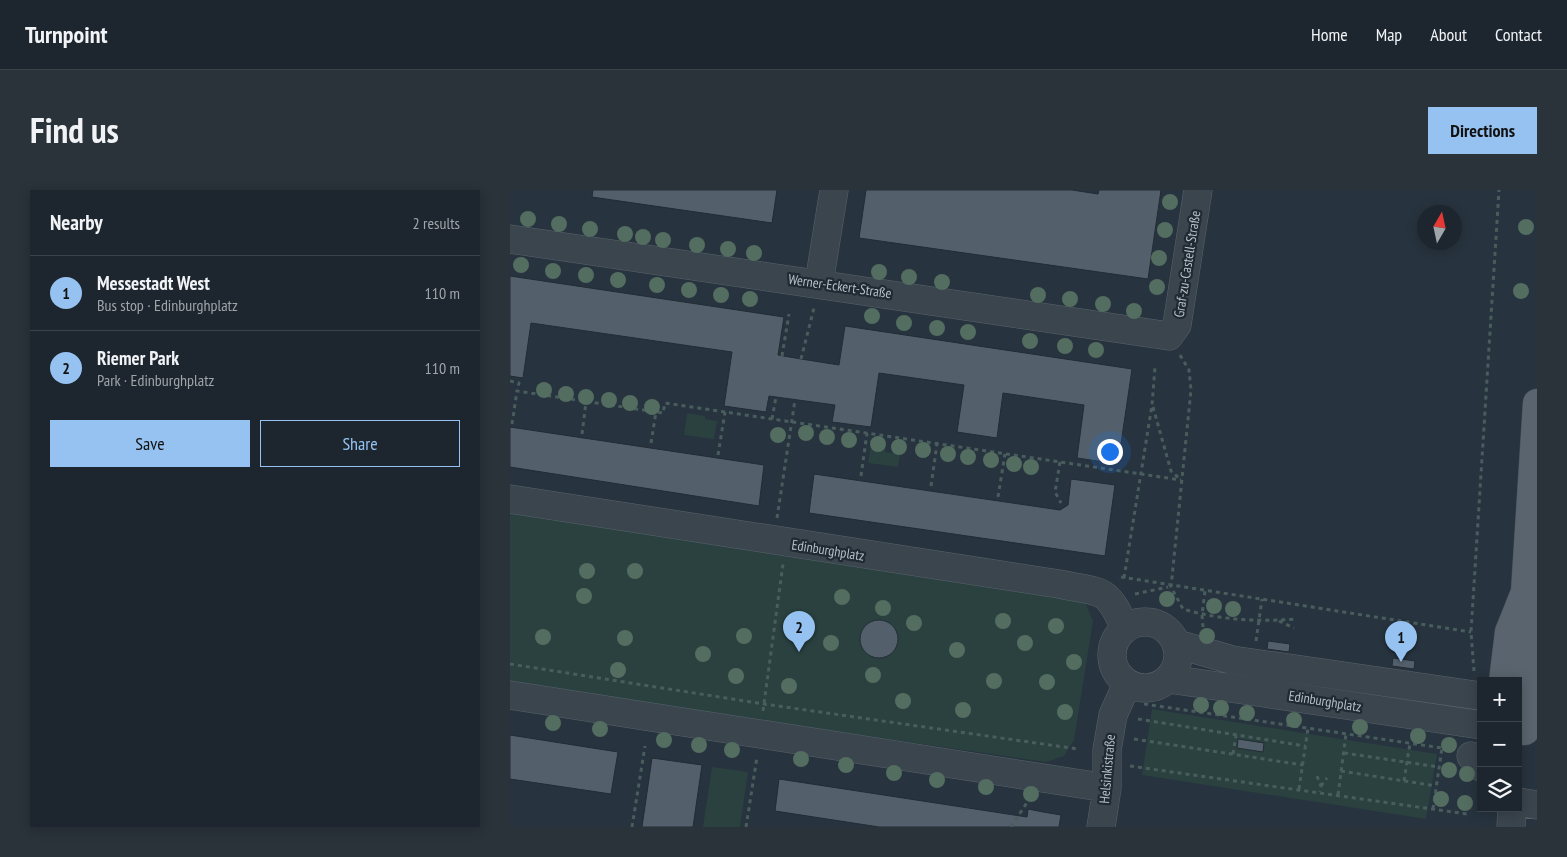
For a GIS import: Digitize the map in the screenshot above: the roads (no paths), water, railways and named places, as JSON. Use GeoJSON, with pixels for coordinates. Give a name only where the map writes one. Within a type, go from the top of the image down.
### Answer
{"type":"FeatureCollection","features":[{"type":"Feature","properties":{"kind":"main road"},"geometry":{"type":"LineString","coordinates":[[1527,731],[1528,703],[1536,635],[1525,592],[1537,403]]}},
{"type":"Feature","properties":{"kind":"main road"},"geometry":{"type":"LineString","coordinates":[[1503,677],[1509,632],[1525,592]]}},
{"type":"Feature","properties":{"kind":"street"},"geometry":{"type":"LineString","coordinates":[[819,283],[834,190]]}},
{"type":"Feature","properties":{"kind":"street","name":"Graf-zu-Castell-Straße"},"geometry":{"type":"LineString","coordinates":[[1169,336],[1177,325],[1198,190]]}},
{"type":"Feature","properties":{"kind":"street","name":"Werner-Eckert-Straße"},"geometry":{"type":"LineString","coordinates":[[510,239],[1169,336]]}},
{"type":"Feature","properties":{"kind":"street","name":"Edinburghplatz"},"geometry":{"type":"LineString","coordinates":[[510,500],[1059,584],[1101,593],[1114,604],[1125,629]]}},
{"type":"Feature","properties":{"kind":"street"},"geometry":{"type":"LineString","coordinates":[[1138,622],[1156,624],[1165,628],[1177,644],[1178,663],[1170,679],[1153,688],[1125,687],[1114,668],[1112,654],[1116,640],[1125,629],[1138,622]]}},
{"type":"Feature","properties":{"kind":"street","name":"Edinburghplatz"},"geometry":{"type":"LineString","coordinates":[[1177,644],[1232,660],[1477,695]]}},
{"type":"Feature","properties":{"kind":"street","name":"Edinburghplatz"},"geometry":{"type":"LineString","coordinates":[[1170,679],[1477,724]]}},
{"type":"Feature","properties":{"kind":"street","name":"Helsinkistraße"},"geometry":{"type":"LineString","coordinates":[[1101,827],[1107,788],[1107,750],[1113,715],[1125,687]]}},
{"type":"Feature","properties":{"kind":"street"},"geometry":{"type":"LineString","coordinates":[[510,695],[760,732],[1107,788]]}},
{"type":"Feature","properties":{"kind":"street"},"geometry":{"type":"LineString","coordinates":[[1522,803],[1537,805]]}},
{"type":"Feature","properties":{"kind":"street"},"geometry":{"type":"LineString","coordinates":[[1511,827],[1512,812]]}},
{"type":"Feature","properties":{"kind":"place","name":"Riemer Park"},"geometry":{"type":"Point","coordinates":[799,652]}},
{"type":"Feature","properties":{"kind":"place","name":"Messestadt West"},"geometry":{"type":"Point","coordinates":[1401,662]}}]}
